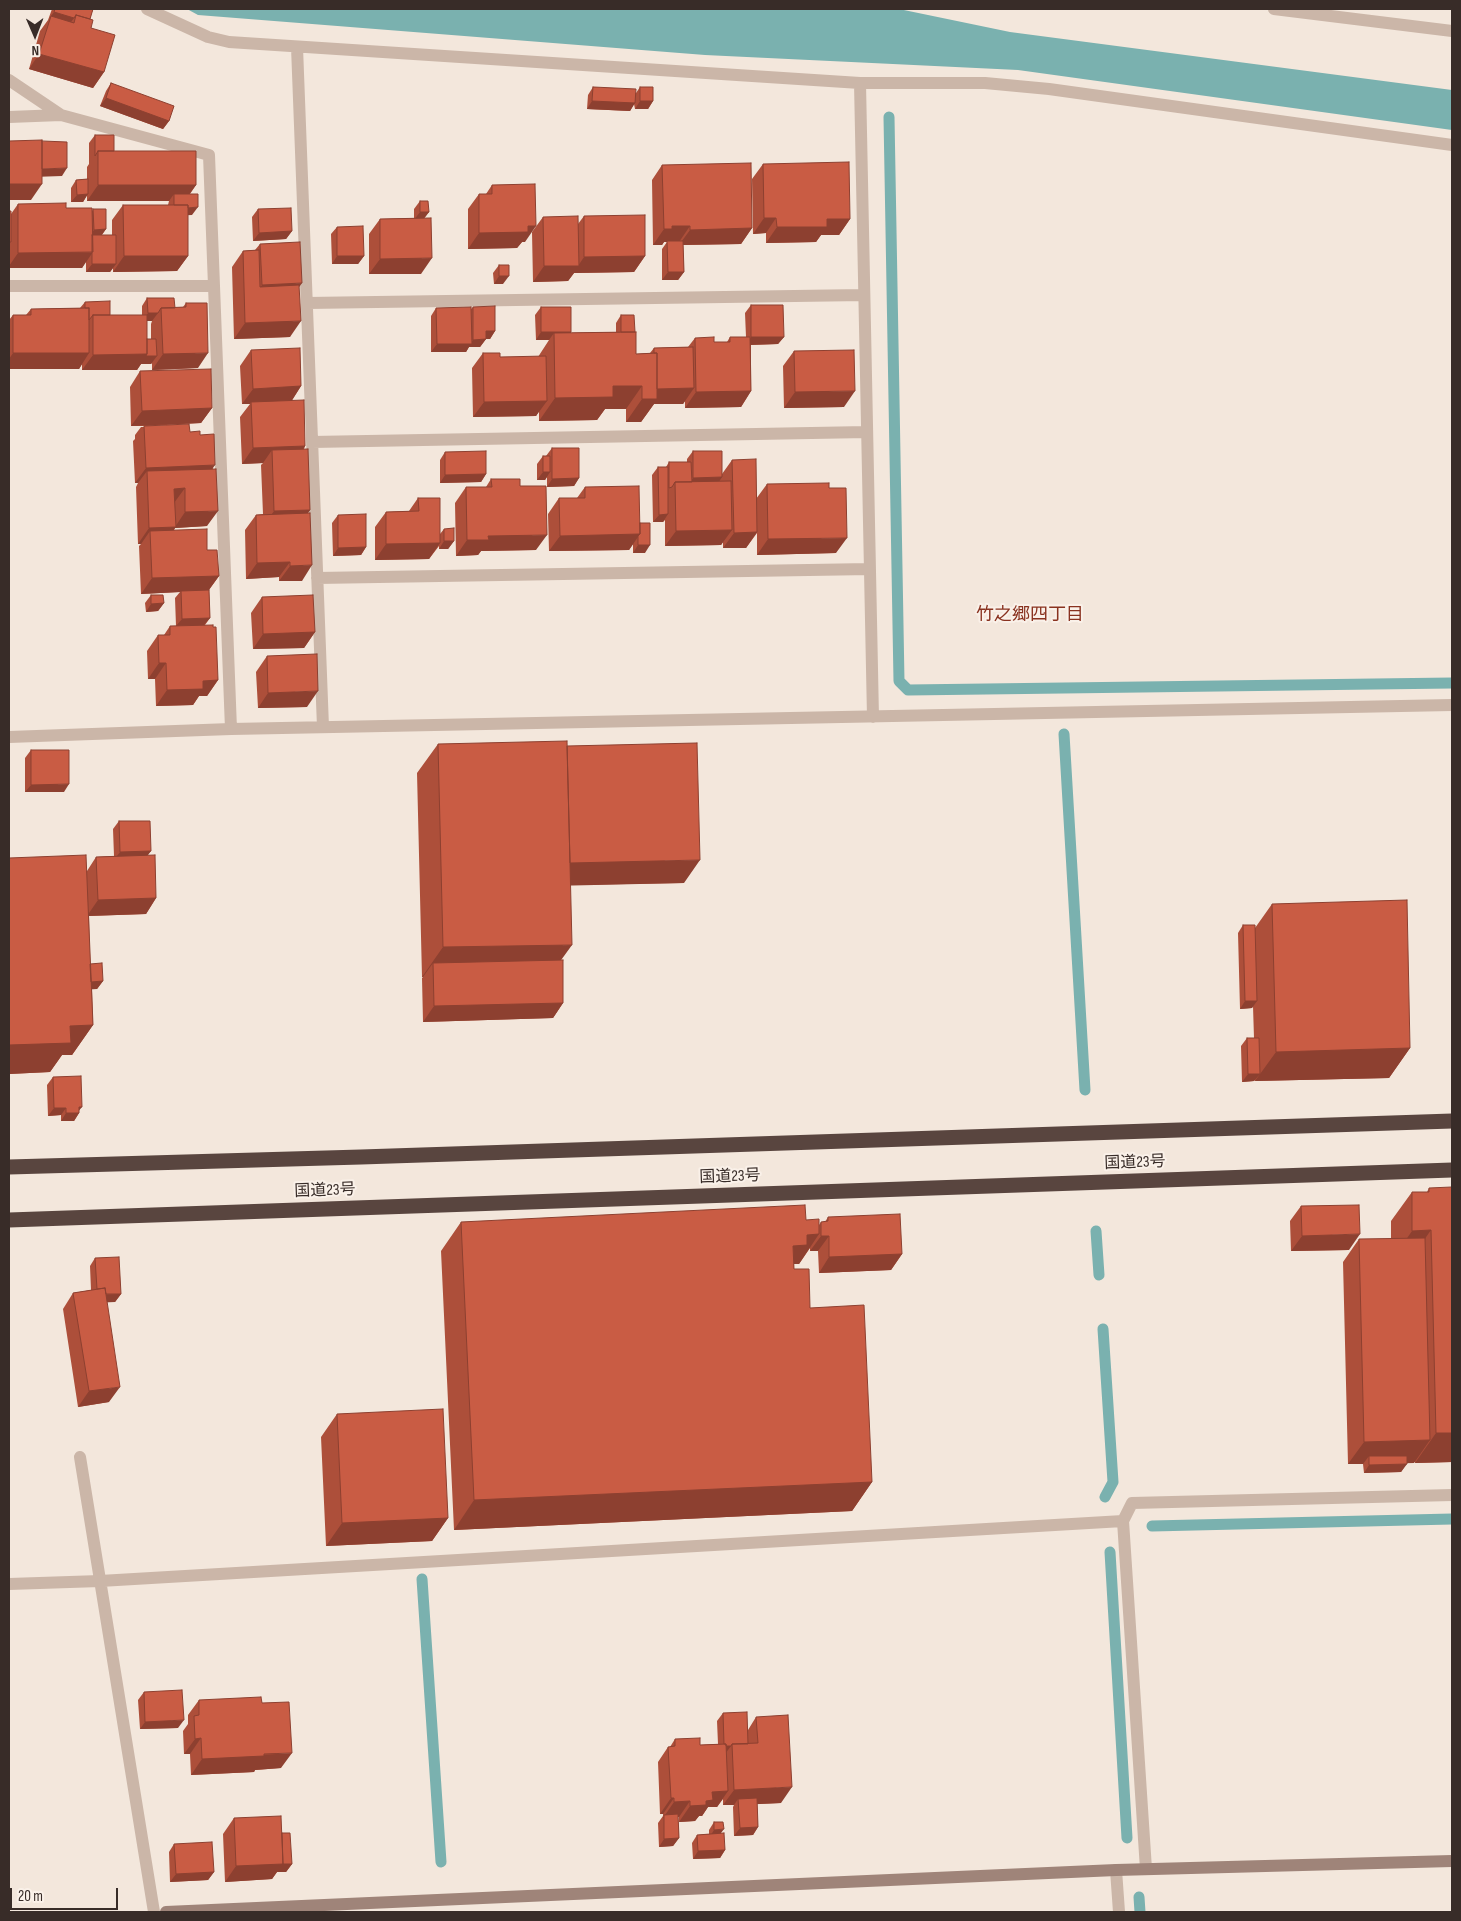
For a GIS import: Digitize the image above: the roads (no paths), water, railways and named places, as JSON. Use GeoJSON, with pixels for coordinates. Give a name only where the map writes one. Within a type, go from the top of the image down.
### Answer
{"type":"FeatureCollection","features":[{"type":"Feature","properties":{"kind":"highway","name":"国道23号"},"geometry":{"type":"LineString","coordinates":[[9,1166],[381,1157],[1452,1121]]}},
{"type":"Feature","properties":{"kind":"highway","name":"国道23号"},"geometry":{"type":"LineString","coordinates":[[9,1220],[1452,1170]]}},
{"type":"Feature","properties":{"kind":"street"},"geometry":{"type":"LineString","coordinates":[[147,9],[208,37],[222,41],[860,84],[985,83],[1049,89],[1452,145]]}},
{"type":"Feature","properties":{"kind":"street"},"geometry":{"type":"LineString","coordinates":[[1274,9],[1452,31]]}},
{"type":"Feature","properties":{"kind":"street"},"geometry":{"type":"LineString","coordinates":[[297,47],[323,727]]}},
{"type":"Feature","properties":{"kind":"street"},"geometry":{"type":"LineString","coordinates":[[9,80],[61,115]]}},
{"type":"Feature","properties":{"kind":"street"},"geometry":{"type":"LineString","coordinates":[[860,84],[873,717]]}},
{"type":"Feature","properties":{"kind":"street"},"geometry":{"type":"LineString","coordinates":[[9,116],[61,115],[209,155],[231,729]]}},
{"type":"Feature","properties":{"kind":"street"},"geometry":{"type":"LineString","coordinates":[[9,286],[214,286]]}},
{"type":"Feature","properties":{"kind":"street"},"geometry":{"type":"LineString","coordinates":[[306,303],[864,295]]}},
{"type":"Feature","properties":{"kind":"street"},"geometry":{"type":"LineString","coordinates":[[312,442],[867,432]]}},
{"type":"Feature","properties":{"kind":"street"},"geometry":{"type":"LineString","coordinates":[[317,578],[870,569]]}},
{"type":"Feature","properties":{"kind":"street"},"geometry":{"type":"LineString","coordinates":[[9,737],[231,729],[1452,705]]}},
{"type":"Feature","properties":{"kind":"street"},"geometry":{"type":"LineString","coordinates":[[80,1456],[154,1912]]}},
{"type":"Feature","properties":{"kind":"street"},"geometry":{"type":"LineString","coordinates":[[1146,1869],[1123,1521],[1132,1503],[1452,1495]]}},
{"type":"Feature","properties":{"kind":"street"},"geometry":{"type":"LineString","coordinates":[[9,1584],[100,1581],[1123,1521]]}},
{"type":"Feature","properties":{"kind":"street"},"geometry":{"type":"LineString","coordinates":[[166,1912],[1116,1870],[1452,1861]]}},
{"type":"Feature","properties":{"kind":"street"},"geometry":{"type":"LineString","coordinates":[[1116,1870],[1119,1912]]}},
{"type":"Feature","properties":{"kind":"water"},"geometry":{"type":"Polygon","coordinates":[[[187,9],[899,9],[1010,32],[1452,90],[1452,130],[1018,70],[705,55],[198,15],[187,9]]]}},
{"type":"Feature","properties":{"kind":"waterway"},"geometry":{"type":"LineString","coordinates":[[889,117],[899,681],[908,690],[1452,683]]}},
{"type":"Feature","properties":{"kind":"waterway"},"geometry":{"type":"LineString","coordinates":[[1064,734],[1085,1090]]}},
{"type":"Feature","properties":{"kind":"waterway"},"geometry":{"type":"LineString","coordinates":[[1096,1231],[1099,1275]]}},
{"type":"Feature","properties":{"kind":"waterway"},"geometry":{"type":"LineString","coordinates":[[1103,1329],[1113,1482],[1105,1497]]}},
{"type":"Feature","properties":{"kind":"waterway"},"geometry":{"type":"LineString","coordinates":[[1152,1526],[1452,1519]]}},
{"type":"Feature","properties":{"kind":"waterway"},"geometry":{"type":"LineString","coordinates":[[1110,1552],[1127,1838]]}},
{"type":"Feature","properties":{"kind":"waterway"},"geometry":{"type":"LineString","coordinates":[[422,1579],[441,1862]]}},
{"type":"Feature","properties":{"kind":"waterway"},"geometry":{"type":"LineString","coordinates":[[1139,1897],[1140,1912]]}},
{"type":"Feature","properties":{"kind":"district","name":"竹之郷四丁目"},"geometry":{"type":"Point","coordinates":[1030,615]}}]}
